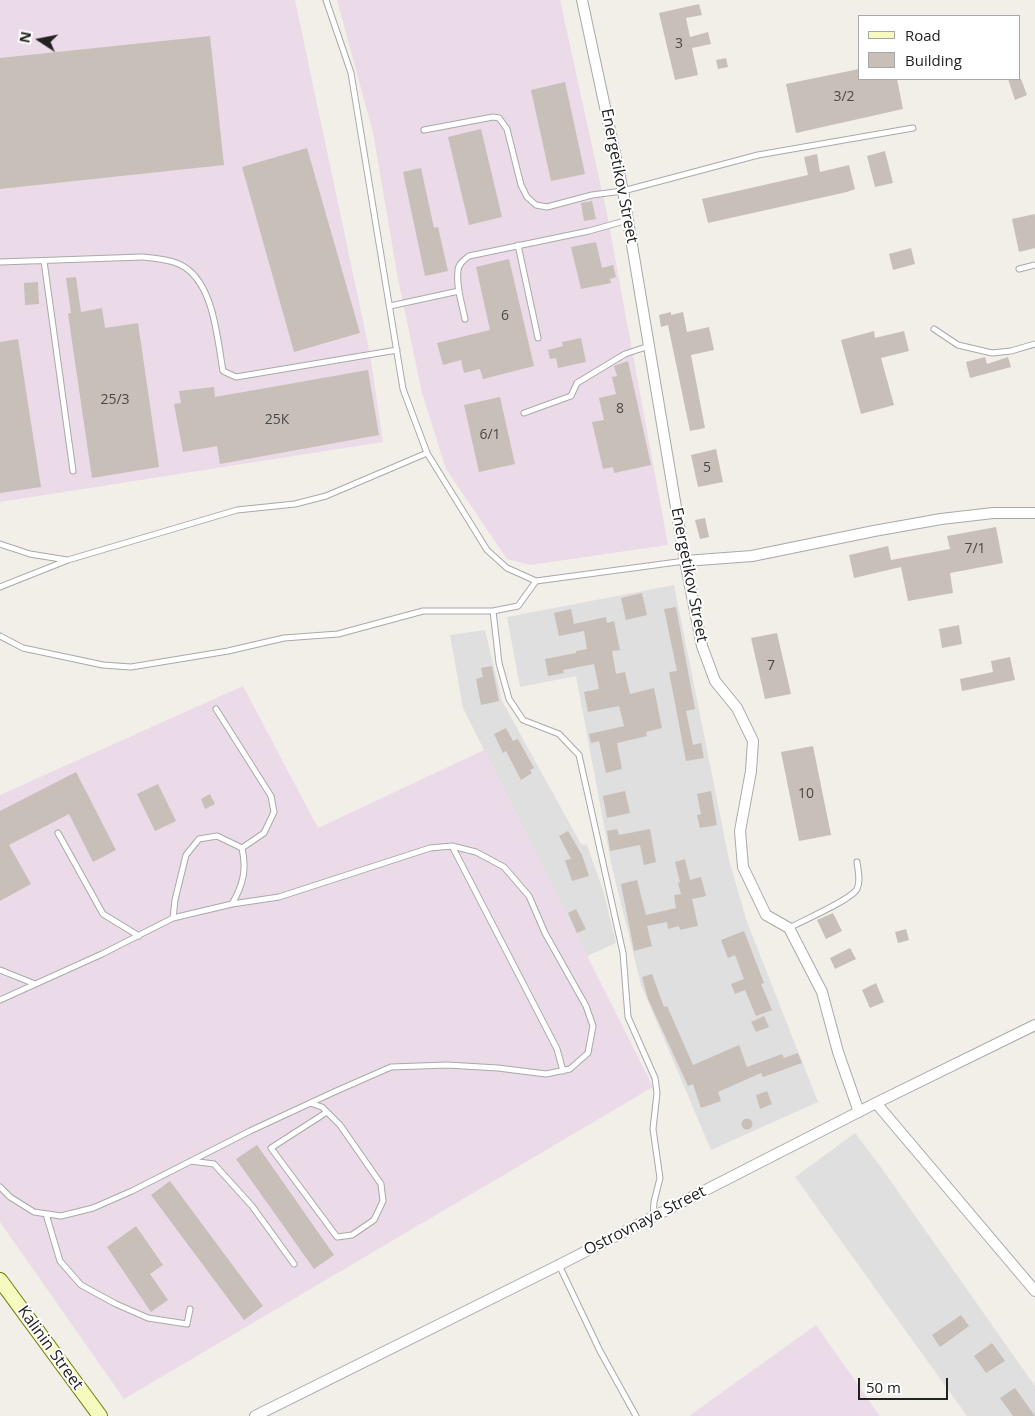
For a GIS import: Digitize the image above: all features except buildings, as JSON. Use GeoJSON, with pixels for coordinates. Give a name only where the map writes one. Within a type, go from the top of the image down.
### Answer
{"type":"FeatureCollection","features":[{"type":"Feature","properties":{"kind":"main road","name":"Kalinin Street"},"geometry":{"type":"LineString","coordinates":[[0,1280],[100,1416]]}},
{"type":"Feature","properties":{"kind":"street","name":"Energetikov Street"},"geometry":{"type":"LineString","coordinates":[[582,0],[623,191],[685,561],[702,646],[715,681],[736,708],[753,741],[751,771],[740,831],[743,867],[766,915],[789,928]]}},
{"type":"Feature","properties":{"kind":"street"},"geometry":{"type":"LineString","coordinates":[[685,561],[752,556],[941,519],[993,513],[1035,513]]}},
{"type":"Feature","properties":{"kind":"street"},"geometry":{"type":"LineString","coordinates":[[789,928],[822,992],[838,1052],[859,1112]]}},
{"type":"Feature","properties":{"kind":"street","name":"Ostrovnaya Street"},"geometry":{"type":"LineString","coordinates":[[255,1416],[559,1265],[876,1103],[1035,1025]]}},
{"type":"Feature","properties":{"kind":"street"},"geometry":{"type":"LineString","coordinates":[[876,1103],[1035,1291]]}},
{"type":"Feature","properties":{"kind":"lane"},"geometry":{"type":"LineString","coordinates":[[326,0],[351,73],[403,389],[427,453],[487,550],[507,568],[536,581],[685,561]]}},
{"type":"Feature","properties":{"kind":"lane"},"geometry":{"type":"LineString","coordinates":[[424,130],[493,117],[499,118],[507,129],[521,186],[536,205],[547,207],[592,195],[623,191],[758,155],[913,128]]}},
{"type":"Feature","properties":{"kind":"lane"},"geometry":{"type":"LineString","coordinates":[[465,319],[458,271],[464,260],[470,256],[590,231],[628,220]]}},
{"type":"Feature","properties":{"kind":"lane"},"geometry":{"type":"LineString","coordinates":[[518,245],[538,338]]}},
{"type":"Feature","properties":{"kind":"lane"},"geometry":{"type":"LineString","coordinates":[[0,262],[142,257],[165,259],[181,265],[194,277],[205,293],[212,311],[223,371],[236,377],[397,350]]}},
{"type":"Feature","properties":{"kind":"lane"},"geometry":{"type":"LineString","coordinates":[[44,261],[74,472]]}},
{"type":"Feature","properties":{"kind":"lane"},"geometry":{"type":"LineString","coordinates":[[1019,269],[1035,265]]}},
{"type":"Feature","properties":{"kind":"lane"},"geometry":{"type":"LineString","coordinates":[[390,306],[460,291]]}},
{"type":"Feature","properties":{"kind":"lane"},"geometry":{"type":"LineString","coordinates":[[934,329],[958,346],[992,353],[1010,351],[1035,344]]}},
{"type":"Feature","properties":{"kind":"lane"},"geometry":{"type":"LineString","coordinates":[[524,413],[571,396],[577,383],[625,354],[649,346]]}},
{"type":"Feature","properties":{"kind":"lane"},"geometry":{"type":"LineString","coordinates":[[0,588],[68,560],[236,510],[295,504],[326,496],[427,453]]}},
{"type":"Feature","properties":{"kind":"lane"},"geometry":{"type":"LineString","coordinates":[[0,544],[30,554],[68,560]]}},
{"type":"Feature","properties":{"kind":"lane"},"geometry":{"type":"LineString","coordinates":[[0,636],[23,648],[103,666],[131,667],[284,638],[338,634],[423,611],[493,611],[518,606],[536,581]]}},
{"type":"Feature","properties":{"kind":"lane"},"geometry":{"type":"LineString","coordinates":[[493,611],[499,662],[509,699],[523,720],[559,734],[579,756],[623,953],[628,1017],[655,1078],[657,1093],[653,1129],[660,1178],[654,1202],[653,1216]]}},
{"type":"Feature","properties":{"kind":"lane"},"geometry":{"type":"LineString","coordinates":[[216,709],[271,796],[274,812],[264,833],[242,848]]}},
{"type":"Feature","properties":{"kind":"lane"},"geometry":{"type":"LineString","coordinates":[[58,833],[103,914],[139,936]]}},
{"type":"Feature","properties":{"kind":"lane"},"geometry":{"type":"LineString","coordinates":[[173,918],[175,900],[186,855],[199,839],[217,836],[242,848]]}},
{"type":"Feature","properties":{"kind":"lane"},"geometry":{"type":"LineString","coordinates":[[452,846],[557,1049],[563,1070]]}},
{"type":"Feature","properties":{"kind":"lane"},"geometry":{"type":"LineString","coordinates":[[0,1000],[139,936],[173,918],[232,904],[279,897],[430,848],[452,846],[476,852],[504,867],[529,896],[545,932],[586,1006],[593,1026],[588,1053],[570,1069],[546,1074],[498,1068],[447,1065],[391,1067],[309,1103],[190,1160],[132,1191],[93,1208],[61,1216],[34,1212],[10,1197],[0,1187]]}},
{"type":"Feature","properties":{"kind":"lane"},"geometry":{"type":"LineString","coordinates":[[232,904],[242,888],[245,861],[242,848]]}},
{"type":"Feature","properties":{"kind":"lane"},"geometry":{"type":"LineString","coordinates":[[789,928],[848,898],[856,890],[859,880],[857,862]]}},
{"type":"Feature","properties":{"kind":"lane"},"geometry":{"type":"LineString","coordinates":[[0,970],[35,984]]}},
{"type":"Feature","properties":{"kind":"lane"},"geometry":{"type":"LineString","coordinates":[[309,1103],[322,1107],[328,1112],[340,1125],[381,1184],[383,1201],[374,1220],[352,1235],[336,1237],[271,1148],[328,1112]]}},
{"type":"Feature","properties":{"kind":"lane"},"geometry":{"type":"LineString","coordinates":[[190,1160],[214,1164],[252,1206],[294,1264]]}},
{"type":"Feature","properties":{"kind":"lane"},"geometry":{"type":"LineString","coordinates":[[46,1214],[60,1261],[81,1285],[116,1304],[148,1318],[187,1324],[190,1309]]}},
{"type":"Feature","properties":{"kind":"lane"},"geometry":{"type":"LineString","coordinates":[[559,1265],[600,1351],[636,1416]]}},
{"type":"Feature","properties":{"kind":"shaded area"},"geometry":{"type":"Polygon","coordinates":[[[0,0],[295,0],[370,354],[383,442],[0,502],[0,0]]]}},
{"type":"Feature","properties":{"kind":"shaded area"},"geometry":{"type":"Polygon","coordinates":[[[337,0],[560,0],[607,214],[668,545],[530,565],[507,559],[446,469],[422,393],[398,279],[373,133],[337,0]]]}},
{"type":"Feature","properties":{"kind":"shaded area"},"geometry":{"type":"Polygon","coordinates":[[[674,585],[729,860],[747,922],[818,1102],[711,1150],[641,985],[611,863],[576,676],[520,687],[507,617],[674,585]]]}},
{"type":"Feature","properties":{"kind":"shaded area"},"geometry":{"type":"Polygon","coordinates":[[[485,630],[502,701],[581,844],[587,845],[603,890],[616,943],[587,956],[463,708],[450,635],[485,630]]]}},
{"type":"Feature","properties":{"kind":"shaded area"},"geometry":{"type":"Polygon","coordinates":[[[243,686],[318,828],[484,750],[653,1087],[124,1399],[0,1222],[0,795],[243,686]]]}},
{"type":"Feature","properties":{"kind":"shaded area"},"geometry":{"type":"Polygon","coordinates":[[[855,1133],[1035,1386],[1035,1416],[967,1416],[795,1177],[855,1133]]]}},
{"type":"Feature","properties":{"kind":"shaded area"},"geometry":{"type":"Polygon","coordinates":[[[816,1325],[880,1416],[689,1416],[816,1325]]]}}]}
